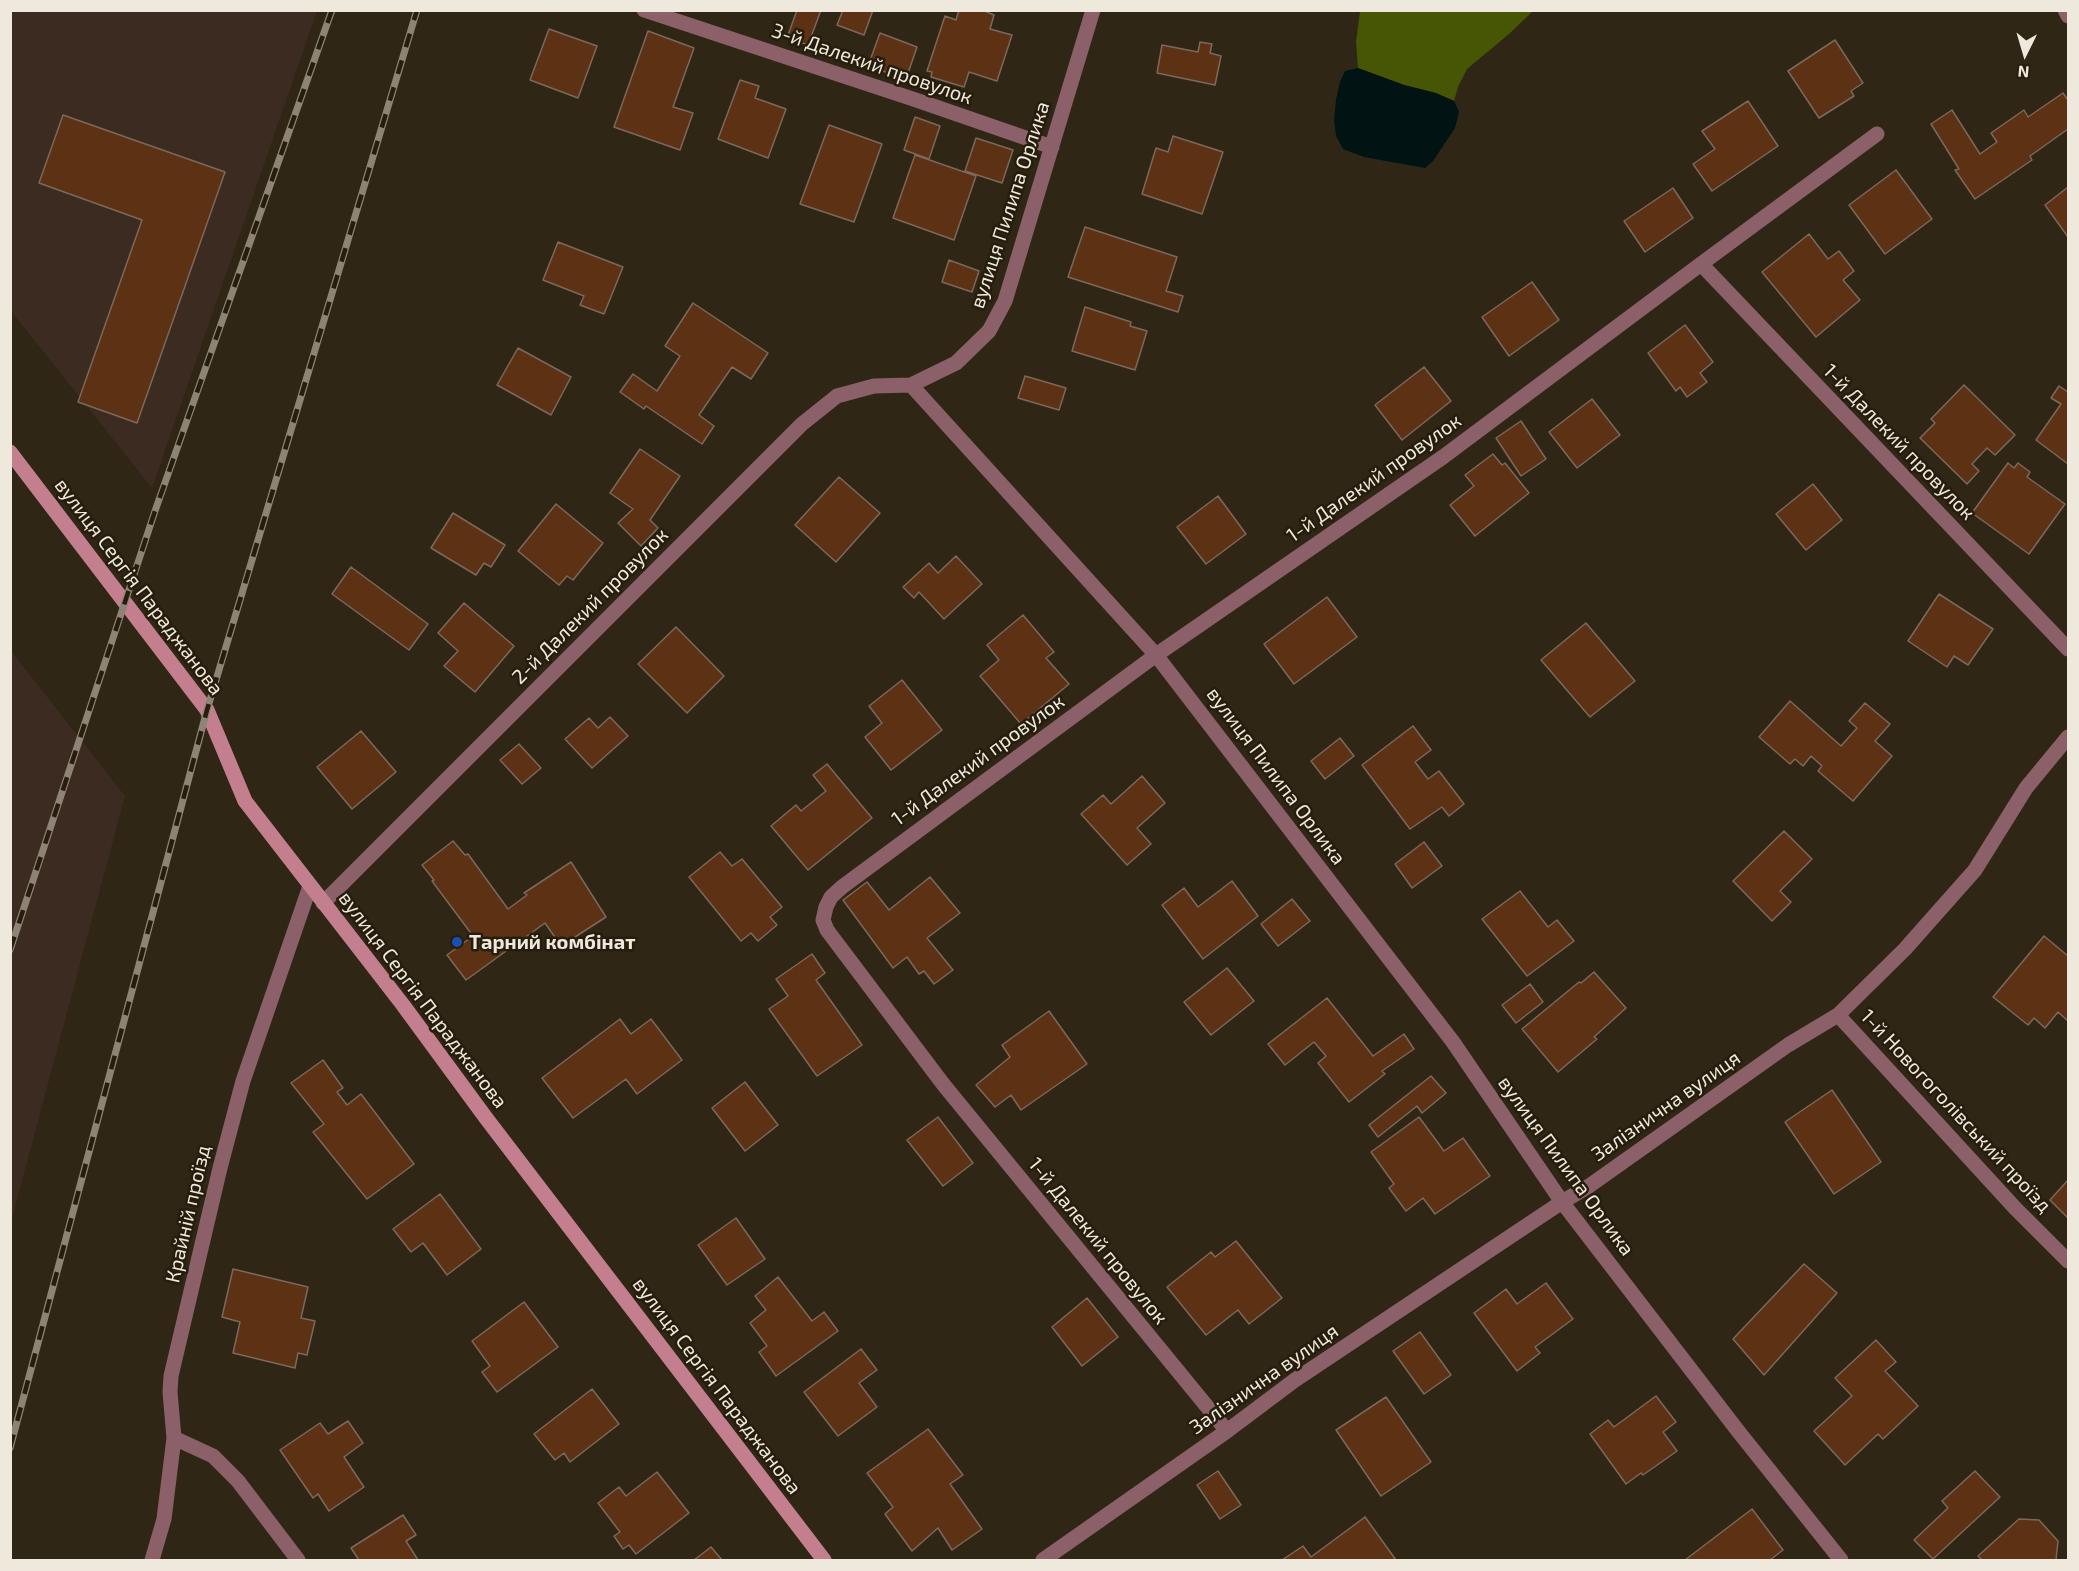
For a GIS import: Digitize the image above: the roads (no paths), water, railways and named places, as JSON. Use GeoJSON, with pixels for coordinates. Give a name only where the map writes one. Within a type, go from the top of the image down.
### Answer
{"type":"FeatureCollection","features":[{"type":"Feature","properties":{"kind":"main road","name":"вулиця Сергія Параджанова"},"geometry":{"type":"LineString","coordinates":[[10,452],[207,710],[245,801],[403,1005],[486,1118],[824,1560]]}},
{"type":"Feature","properties":{"kind":"street","name":"3-й Далекий провулок"},"geometry":{"type":"LineString","coordinates":[[644,10],[1052,147]]}},
{"type":"Feature","properties":{"kind":"street","name":"вулиця Пилипа Орлика"},"geometry":{"type":"LineString","coordinates":[[1093,10],[1005,301],[989,331],[956,363],[911,385],[1156,655],[1453,1042],[1562,1202],[1738,1431],[1841,1560]]}},
{"type":"Feature","properties":{"kind":"street"},"geometry":{"type":"LineString","coordinates":[[2065,10],[2068,16]]}},
{"type":"Feature","properties":{"kind":"street","name":"1-й Далекий провулок"},"geometry":{"type":"LineString","coordinates":[[1227,1431],[943,1084],[827,930],[823,920],[831,897],[1156,655],[1443,457],[1877,134]]}},
{"type":"Feature","properties":{"kind":"street","name":"1-й Далекий провулок"},"geometry":{"type":"LineString","coordinates":[[1701,264],[2068,649]]}},
{"type":"Feature","properties":{"kind":"street","name":"2-й Далекий провулок"},"geometry":{"type":"LineString","coordinates":[[323,903],[802,424],[837,396],[874,386],[911,385]]}},
{"type":"Feature","properties":{"kind":"street","name":"Залізнична вулиця"},"geometry":{"type":"LineString","coordinates":[[1043,1560],[1227,1431],[1295,1380],[1589,1186],[1788,1045],[1838,1015],[1905,949],[1975,870],[2026,788],[2068,737]]}},
{"type":"Feature","properties":{"kind":"street","name":"Крайній проїзд"},"geometry":{"type":"LineString","coordinates":[[152,1560],[164,1519],[174,1438],[171,1376],[243,1081],[310,885]]}},
{"type":"Feature","properties":{"kind":"street","name":"1-й Новогоголівський проїзд"},"geometry":{"type":"LineString","coordinates":[[1838,1015],[2015,1208],[2068,1261]]}},
{"type":"Feature","properties":{"kind":"street"},"geometry":{"type":"LineString","coordinates":[[174,1438],[213,1456],[238,1481],[298,1560]]}},
{"type":"Feature","properties":{"kind":"railway"},"geometry":{"type":"LineString","coordinates":[[10,950],[155,511],[332,10]]}},
{"type":"Feature","properties":{"kind":"railway"},"geometry":{"type":"LineString","coordinates":[[10,1448],[207,710],[417,10]]}},
{"type":"Feature","properties":{"kind":"place","name":"Тарний комбінат"},"geometry":{"type":"Point","coordinates":[457,942]}}]}
